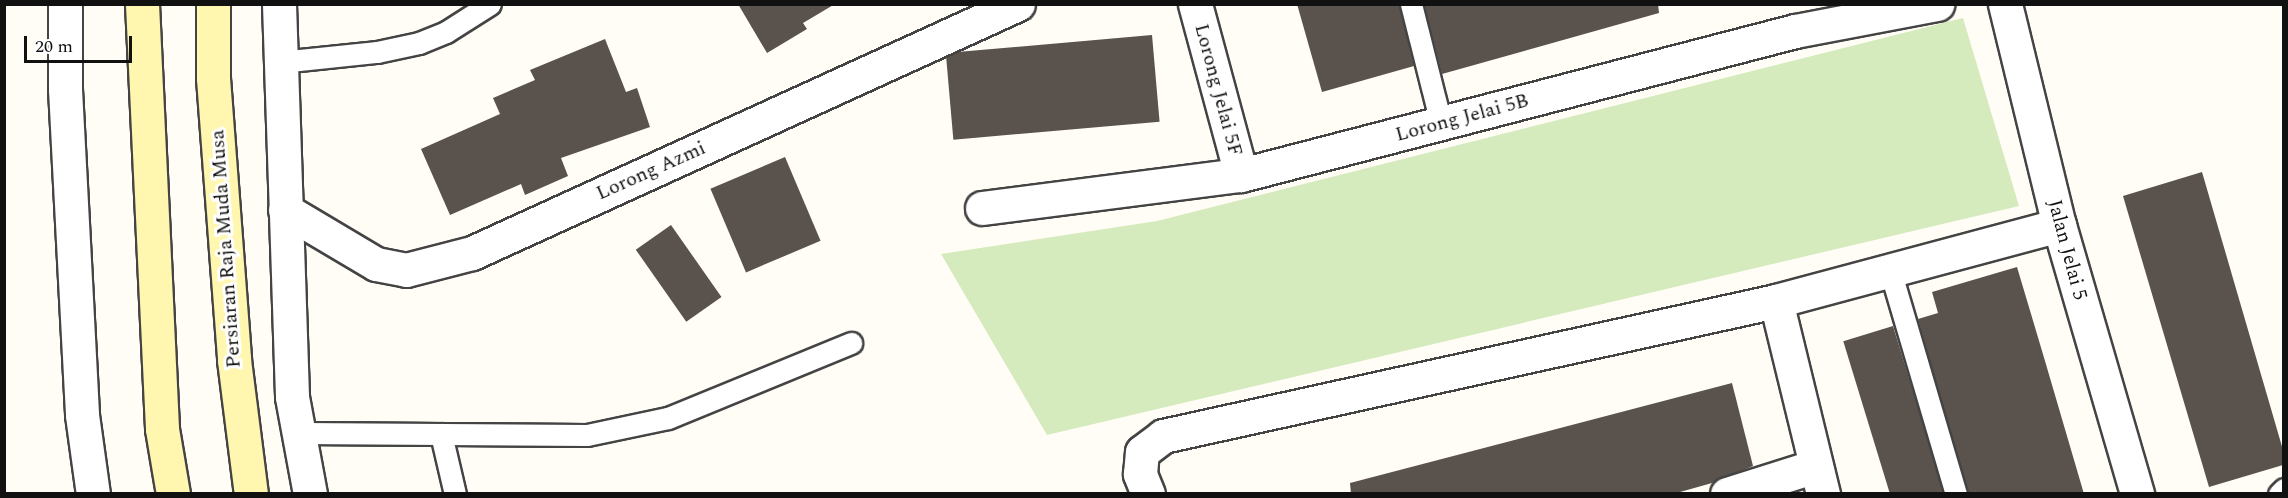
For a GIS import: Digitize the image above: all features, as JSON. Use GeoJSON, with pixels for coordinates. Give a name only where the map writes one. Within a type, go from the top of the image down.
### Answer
{"type":"FeatureCollection","features":[{"type":"Feature","properties":{"kind":"main road"},"geometry":{"type":"LineString","coordinates":[[142,4],[162,417],[173,494]]}},
{"type":"Feature","properties":{"kind":"main road","name":"Persiaran Raja Muda Musa"},"geometry":{"type":"LineString","coordinates":[[213,4],[213,78],[234,360],[251,494]]}},
{"type":"Feature","properties":{"kind":"street"},"geometry":{"type":"LineString","coordinates":[[65,4],[65,89],[82,415],[93,494]]}},
{"type":"Feature","properties":{"kind":"street"},"geometry":{"type":"LineString","coordinates":[[279,4],[292,397],[310,494]]}},
{"type":"Feature","properties":{"kind":"street","name":"Lorong Azmi"},"geometry":{"type":"LineString","coordinates":[[285,210],[376,264],[406,270],[472,253],[1018,4]]}},
{"type":"Feature","properties":{"kind":"street","name":"Lorong Jelai 5F"},"geometry":{"type":"LineString","coordinates":[[1195,4],[1241,176]]}},
{"type":"Feature","properties":{"kind":"street","name":"Lorong Jelai 5B"},"geometry":{"type":"LineString","coordinates":[[982,208],[1241,176],[1441,123],[1792,18],[1937,4]]}},
{"type":"Feature","properties":{"kind":"street","name":"Jalan Jelai 5"},"geometry":{"type":"LineString","coordinates":[[2005,4],[2059,225],[2136,494]]}},
{"type":"Feature","properties":{"kind":"street"},"geometry":{"type":"LineString","coordinates":[[1144,484],[1142,452],[1163,436],[1776,301],[2059,225]]}},
{"type":"Feature","properties":{"kind":"street"},"geometry":{"type":"LineString","coordinates":[[1727,494],[1820,480],[1776,301]]}},
{"type":"Feature","properties":{"kind":"lane"},"geometry":{"type":"LineString","coordinates":[[280,62],[377,52],[419,43],[446,32],[490,4]]}},
{"type":"Feature","properties":{"kind":"lane"},"geometry":{"type":"LineString","coordinates":[[1411,4],[1441,123]]}},
{"type":"Feature","properties":{"kind":"lane"},"geometry":{"type":"LineString","coordinates":[[1890,270],[1956,494]]}},
{"type":"Feature","properties":{"kind":"lane"},"geometry":{"type":"LineString","coordinates":[[299,433],[587,435],[668,418],[850,343]]}},
{"type":"Feature","properties":{"kind":"lane"},"geometry":{"type":"LineString","coordinates":[[441,434],[455,494]]}},
{"type":"Feature","properties":{"kind":"lane"},"geometry":{"type":"LineString","coordinates":[[2279,494],[2283,489]]}},
{"type":"Feature","properties":{"kind":"green space"},"geometry":{"type":"Polygon","coordinates":[[[1963,18],[2019,206],[1047,435],[941,254],[1157,221],[1963,18]]]}},
{"type":"Feature","properties":{"kind":"building"},"geometry":{"type":"Polygon","coordinates":[[[738,4],[835,4],[803,23],[807,29],[767,53],[738,4]]]}},
{"type":"Feature","properties":{"kind":"building"},"geometry":{"type":"Polygon","coordinates":[[[1297,4],[1399,4],[1414,66],[1322,92],[1297,4]]]}},
{"type":"Feature","properties":{"kind":"building"},"geometry":{"type":"Polygon","coordinates":[[[1424,4],[1658,4],[1659,13],[1442,74],[1424,4]]]}},
{"type":"Feature","properties":{"kind":"building"},"geometry":{"type":"Polygon","coordinates":[[[1152,35],[1160,122],[953,140],[946,53],[1152,35]]]}},
{"type":"Feature","properties":{"kind":"building"},"geometry":{"type":"Polygon","coordinates":[[[605,39],[626,92],[637,88],[650,127],[561,158],[568,176],[525,195],[521,184],[450,215],[421,149],[500,114],[493,98],[535,80],[530,70],[605,39]]]}},
{"type":"Feature","properties":{"kind":"building"},"geometry":{"type":"Polygon","coordinates":[[[785,157],[821,241],[746,272],[710,189],[785,157]]]}},
{"type":"Feature","properties":{"kind":"building"},"geometry":{"type":"Polygon","coordinates":[[[2202,172],[2283,450],[2283,465],[2209,487],[2123,196],[2202,172]]]}},
{"type":"Feature","properties":{"kind":"building"},"geometry":{"type":"Polygon","coordinates":[[[671,225],[721,297],[686,322],[636,250],[671,225]]]}},
{"type":"Feature","properties":{"kind":"building"},"geometry":{"type":"Polygon","coordinates":[[[2017,267],[2084,494],[1968,494],[1918,319],[1938,313],[1932,292],[2017,267]]]}},
{"type":"Feature","properties":{"kind":"building"},"geometry":{"type":"Polygon","coordinates":[[[1893,326],[1944,493],[1890,494],[1843,341],[1893,326]]]}},
{"type":"Feature","properties":{"kind":"building"},"geometry":{"type":"Polygon","coordinates":[[[1732,383],[1753,466],[1712,483],[1673,494],[1351,494],[1350,483],[1732,383]]]}}]}
